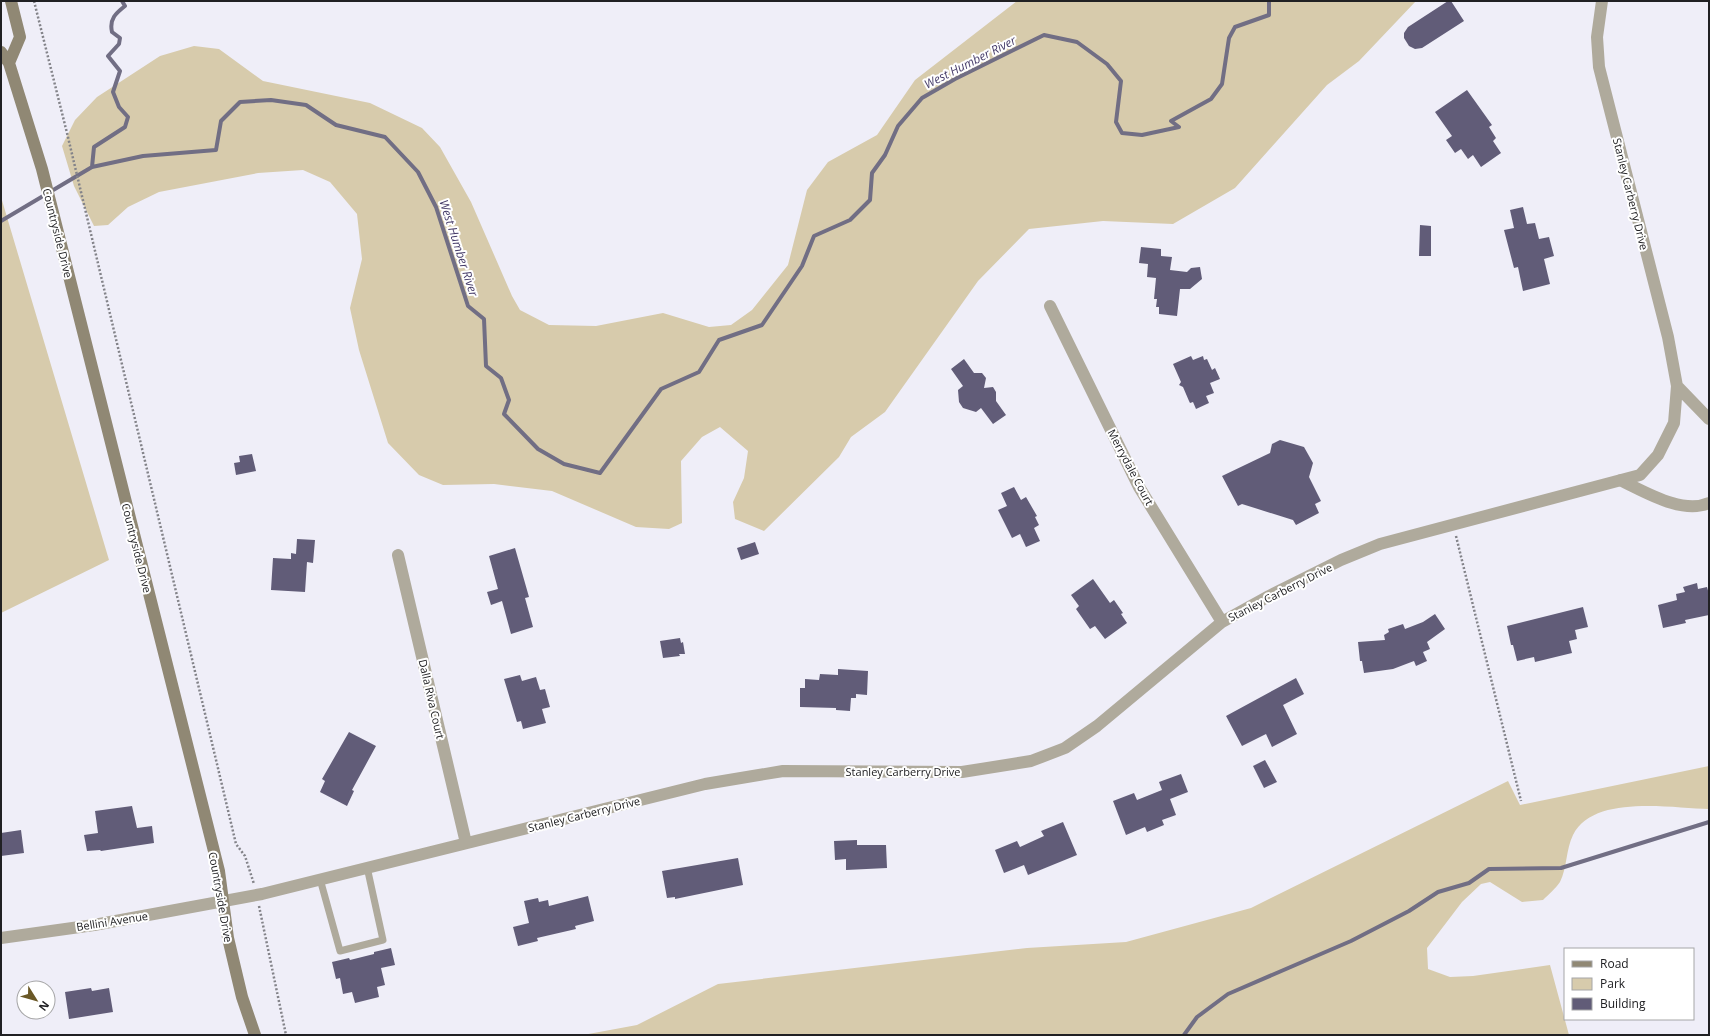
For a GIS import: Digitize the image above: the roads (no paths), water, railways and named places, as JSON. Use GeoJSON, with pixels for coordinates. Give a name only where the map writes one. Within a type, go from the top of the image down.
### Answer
{"type":"FeatureCollection","features":[{"type":"Feature","properties":{"kind":"main road"},"geometry":{"type":"LineString","coordinates":[[9,63],[20,37],[11,1]]}},
{"type":"Feature","properties":{"kind":"main road","name":"Countryside Drive"},"geometry":{"type":"LineString","coordinates":[[1,52],[9,63],[42,169],[219,871],[228,938],[242,997],[255,1035]]}},
{"type":"Feature","properties":{"kind":"street","name":"Stanley Carberry Drive"},"geometry":{"type":"LineString","coordinates":[[223,902],[705,784],[783,771],[962,772],[1031,760],[1064,748],[1097,726],[1222,622],[1275,593],[1341,560],[1380,544],[1640,474],[1658,455],[1674,423],[1677,386],[1668,338],[1599,67],[1597,37],[1602,1]]}},
{"type":"Feature","properties":{"kind":"street","name":"Merrydale Court"},"geometry":{"type":"LineString","coordinates":[[1050,306],[1139,487],[1222,622]]}},
{"type":"Feature","properties":{"kind":"street"},"geometry":{"type":"LineString","coordinates":[[1677,386],[1709,419]]}},
{"type":"Feature","properties":{"kind":"street"},"geometry":{"type":"LineString","coordinates":[[1620,480],[1670,503],[1701,506],[1709,503]]}},
{"type":"Feature","properties":{"kind":"street","name":"Dalla Riva Court"},"geometry":{"type":"LineString","coordinates":[[398,555],[466,843]]}},
{"type":"Feature","properties":{"kind":"street","name":"Bellini Avenue"},"geometry":{"type":"LineString","coordinates":[[1,938],[102,924],[223,902]]}},
{"type":"Feature","properties":{"kind":"lane"},"geometry":{"type":"LineString","coordinates":[[320,879],[340,951],[382,940],[367,867]]}},
{"type":"Feature","properties":{"kind":"waterway"},"geometry":{"type":"LineString","coordinates":[[92,167],[94,147],[125,127],[128,117],[119,107],[113,92],[120,71],[108,56],[119,44],[120,38],[112,32],[111,27],[112,20],[125,6],[122,1]]}},
{"type":"Feature","properties":{"kind":"waterway","name":"West Humber River"},"geometry":{"type":"LineString","coordinates":[[1,221],[92,167],[143,156],[216,150],[221,121],[240,102],[271,100],[306,105],[336,125],[385,137],[418,172],[436,207],[468,306],[484,319],[486,366],[501,378],[509,400],[504,414],[538,449],[564,464],[600,473],[661,389],[699,372],[719,340],[762,325],[802,266],[814,236],[850,220],[870,200],[872,173],[885,155],[898,126],[922,98],[955,79],[1044,35],[1077,42],[1107,64],[1121,81],[1116,122],[1122,133],[1142,135],[1179,127],[1171,121],[1211,99],[1222,84],[1229,38],[1235,27],[1269,15],[1269,1]]}},
{"type":"Feature","properties":{"kind":"waterway"},"geometry":{"type":"LineString","coordinates":[[1184,1035],[1197,1017],[1228,994],[1351,941],[1409,911],[1438,892],[1469,883],[1489,869],[1561,868],[1709,822]]}}]}
